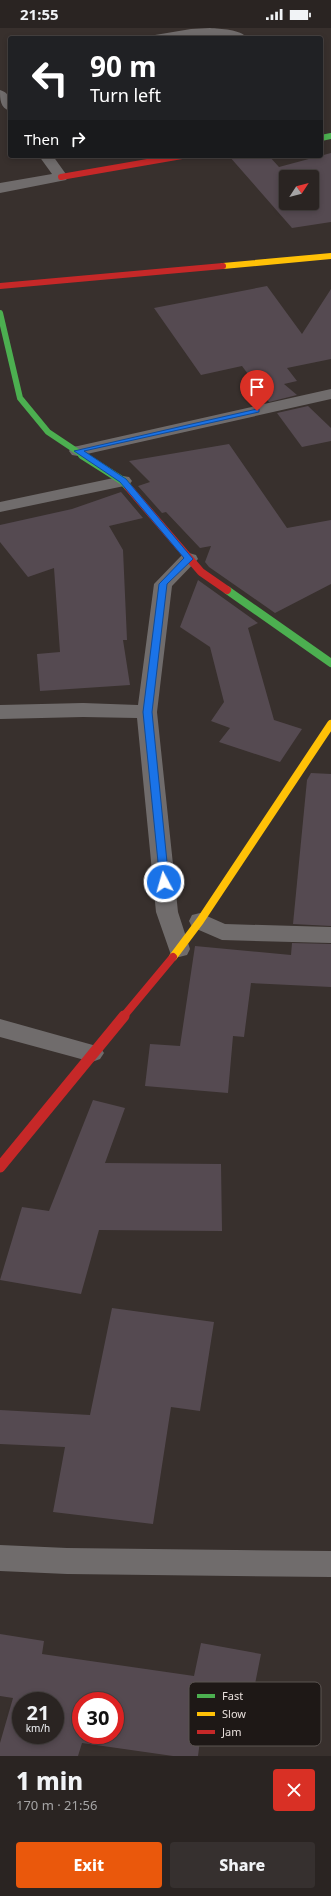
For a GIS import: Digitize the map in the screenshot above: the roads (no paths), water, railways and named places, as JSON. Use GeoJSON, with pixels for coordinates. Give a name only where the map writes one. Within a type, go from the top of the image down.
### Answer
{"type":"FeatureCollection","features":[{"type":"Feature","properties":{"kind":"street"},"geometry":{"type":"LineString","coordinates":[[169,36],[193,31],[214,29],[236,36]]}},
{"type":"Feature","properties":{"kind":"street"},"geometry":{"type":"LineString","coordinates":[[0,94],[8,104]]}},
{"type":"Feature","properties":{"kind":"street"},"geometry":{"type":"LineString","coordinates":[[48,158],[62,177]]}},
{"type":"Feature","properties":{"kind":"street"},"geometry":{"type":"LineString","coordinates":[[0,188],[171,158]]}},
{"type":"Feature","properties":{"kind":"street"},"geometry":{"type":"LineString","coordinates":[[0,286],[331,256]]}},
{"type":"Feature","properties":{"kind":"street"},"geometry":{"type":"LineString","coordinates":[[0,313],[20,398],[48,432],[123,481],[201,572],[331,663]]}},
{"type":"Feature","properties":{"kind":"street"},"geometry":{"type":"LineString","coordinates":[[78,451],[331,394]]}},
{"type":"Feature","properties":{"kind":"street"},"geometry":{"type":"LineString","coordinates":[[0,507],[123,481]]}},
{"type":"Feature","properties":{"kind":"street"},"geometry":{"type":"LineString","coordinates":[[178,950],[167,912],[147,712],[163,584],[189,559]]}},
{"type":"Feature","properties":{"kind":"street"},"geometry":{"type":"LineString","coordinates":[[0,712],[83,710],[147,712]]}},
{"type":"Feature","properties":{"kind":"street"},"geometry":{"type":"LineString","coordinates":[[0,1167],[178,950],[200,921],[331,724]]}},
{"type":"Feature","properties":{"kind":"street"},"geometry":{"type":"LineString","coordinates":[[200,921],[222,932],[331,935]]}},
{"type":"Feature","properties":{"kind":"street"},"geometry":{"type":"LineString","coordinates":[[0,1028],[92,1053]]}},
{"type":"Feature","properties":{"kind":"street"},"geometry":{"type":"LineString","coordinates":[[0,1558],[67,1561],[331,1564]]}}]}
